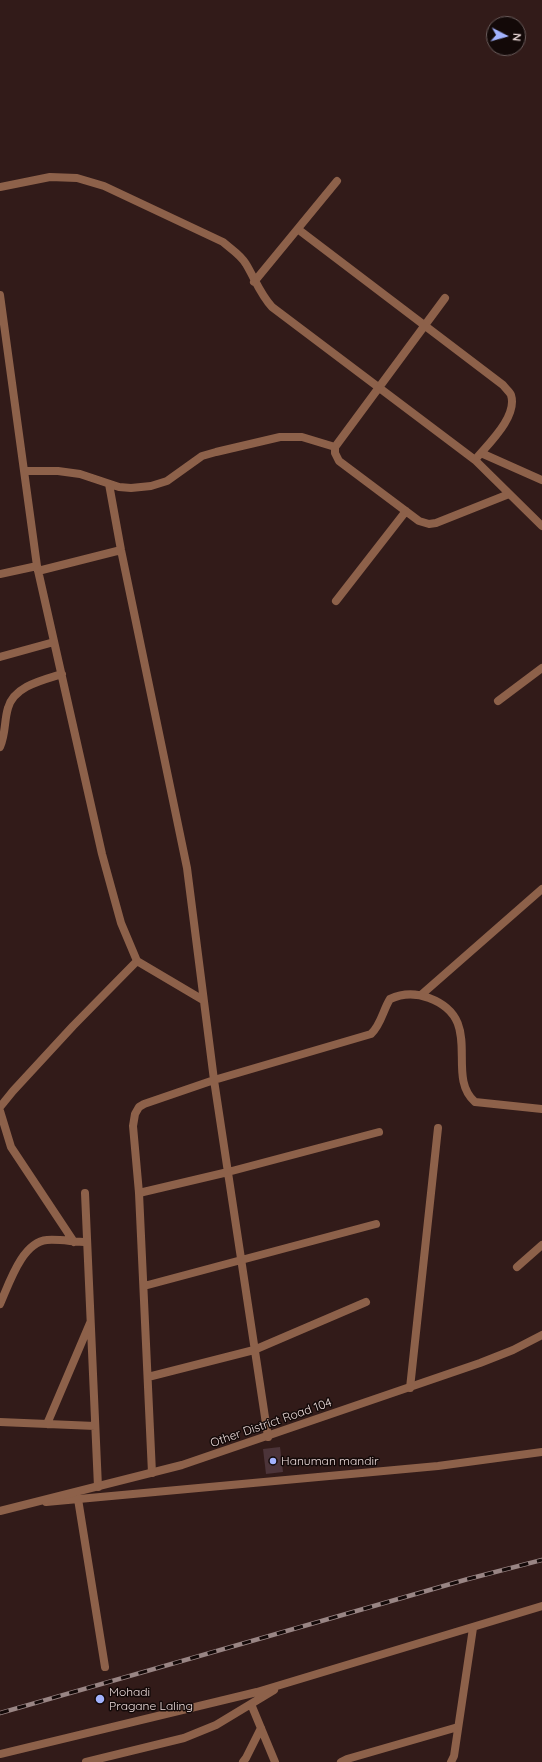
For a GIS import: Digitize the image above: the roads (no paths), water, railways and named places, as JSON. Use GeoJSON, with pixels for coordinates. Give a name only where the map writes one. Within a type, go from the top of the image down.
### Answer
{"type":"FeatureCollection","features":[{"type":"Feature","properties":{"kind":"street"},"geometry":{"type":"LineString","coordinates":[[0,186],[50,177],[77,178],[104,186],[223,242],[238,254],[246,264],[262,296],[272,307],[475,460],[542,526]]}},
{"type":"Feature","properties":{"kind":"street"},"geometry":{"type":"LineString","coordinates":[[254,282],[299,230],[337,181]]}},
{"type":"Feature","properties":{"kind":"street"},"geometry":{"type":"LineString","coordinates":[[299,230],[503,385],[511,394],[512,408],[505,424],[475,460]]}},
{"type":"Feature","properties":{"kind":"street"},"geometry":{"type":"LineString","coordinates":[[0,295],[37,568],[102,854],[122,923],[137,961],[203,1000]]}},
{"type":"Feature","properties":{"kind":"street"},"geometry":{"type":"LineString","coordinates":[[445,298],[335,447],[335,453],[339,461],[420,521],[429,524],[436,524],[509,494]]}},
{"type":"Feature","properties":{"kind":"street"},"geometry":{"type":"LineString","coordinates":[[24,471],[58,471],[80,474],[120,487],[132,488],[151,486],[167,481],[202,456],[280,437],[302,437],[335,447]]}},
{"type":"Feature","properties":{"kind":"street"},"geometry":{"type":"LineString","coordinates":[[481,453],[542,480]]}},
{"type":"Feature","properties":{"kind":"street"},"geometry":{"type":"LineString","coordinates":[[109,484],[121,550],[187,868],[214,1080],[268,1437]]}},
{"type":"Feature","properties":{"kind":"street"},"geometry":{"type":"LineString","coordinates":[[336,601],[406,511]]}},
{"type":"Feature","properties":{"kind":"street"},"geometry":{"type":"LineString","coordinates":[[0,574],[37,568],[121,550]]}},
{"type":"Feature","properties":{"kind":"street"},"geometry":{"type":"LineString","coordinates":[[0,656],[54,642]]}},
{"type":"Feature","properties":{"kind":"street"},"geometry":{"type":"LineString","coordinates":[[498,701],[542,668]]}},
{"type":"Feature","properties":{"kind":"street"},"geometry":{"type":"LineString","coordinates":[[0,747],[5,736],[8,708],[11,700],[34,683],[62,674]]}},
{"type":"Feature","properties":{"kind":"street"},"geometry":{"type":"LineString","coordinates":[[421,995],[542,889]]}},
{"type":"Feature","properties":{"kind":"street"},"geometry":{"type":"LineString","coordinates":[[0,1107],[73,1026],[137,961]]}},
{"type":"Feature","properties":{"kind":"street"},"geometry":{"type":"LineString","coordinates":[[152,1473],[139,1193],[133,1126],[135,1114],[139,1108],[144,1104],[214,1080],[371,1034],[377,1029],[385,1006],[390,999],[409,994],[421,995],[437,1001],[451,1013],[458,1023],[462,1038],[464,1084],[468,1096],[475,1102],[542,1109]]}},
{"type":"Feature","properties":{"kind":"street"},"geometry":{"type":"LineString","coordinates":[[0,1111],[11,1147],[74,1242]]}},
{"type":"Feature","properties":{"kind":"street"},"geometry":{"type":"LineString","coordinates":[[410,1388],[438,1128]]}},
{"type":"Feature","properties":{"kind":"street"},"geometry":{"type":"LineString","coordinates":[[139,1193],[228,1172],[379,1132]]}},
{"type":"Feature","properties":{"kind":"street"},"geometry":{"type":"LineString","coordinates":[[85,1193],[98,1486]]}},
{"type":"Feature","properties":{"kind":"street"},"geometry":{"type":"LineString","coordinates":[[144,1286],[376,1224]]}},
{"type":"Feature","properties":{"kind":"street"},"geometry":{"type":"LineString","coordinates":[[0,1304],[20,1261],[29,1248],[46,1240],[87,1242]]}},
{"type":"Feature","properties":{"kind":"street"},"geometry":{"type":"LineString","coordinates":[[517,1267],[542,1245]]}},
{"type":"Feature","properties":{"kind":"street"},"geometry":{"type":"LineString","coordinates":[[148,1377],[254,1350],[366,1302]]}},
{"type":"Feature","properties":{"kind":"street"},"geometry":{"type":"LineString","coordinates":[[47,1424],[91,1321]]}},
{"type":"Feature","properties":{"kind":"street","name":"Other District Road 104"},"geometry":{"type":"LineString","coordinates":[[0,1511],[182,1465],[410,1388],[500,1355],[542,1335]]}},
{"type":"Feature","properties":{"kind":"street"},"geometry":{"type":"LineString","coordinates":[[0,1422],[95,1426]]}},
{"type":"Feature","properties":{"kind":"street"},"geometry":{"type":"LineString","coordinates":[[29,1504],[438,1466],[542,1452]]}},
{"type":"Feature","properties":{"kind":"street"},"geometry":{"type":"LineString","coordinates":[[78,1499],[105,1667]]}},
{"type":"Feature","properties":{"kind":"street"},"geometry":{"type":"LineString","coordinates":[[0,1754],[258,1692],[542,1606]]}},
{"type":"Feature","properties":{"kind":"street"},"geometry":{"type":"LineString","coordinates":[[451,1762],[458,1727],[473,1628]]}},
{"type":"Feature","properties":{"kind":"street"},"geometry":{"type":"LineString","coordinates":[[86,1762],[184,1738],[216,1725],[285,1684]]}},
{"type":"Feature","properties":{"kind":"street"},"geometry":{"type":"LineString","coordinates":[[251,1704],[275,1762]]}},
{"type":"Feature","properties":{"kind":"street"},"geometry":{"type":"LineString","coordinates":[[341,1762],[348,1758],[458,1727]]}},
{"type":"Feature","properties":{"kind":"street"},"geometry":{"type":"LineString","coordinates":[[245,1761],[261,1728]]}},
{"type":"Feature","properties":{"kind":"railway"},"geometry":{"type":"LineString","coordinates":[[0,1713],[468,1579],[542,1560]]}},
{"type":"Feature","properties":{"kind":"place","name":"Hanuman mandir"},"geometry":{"type":"Point","coordinates":[273,1461]}},
{"type":"Feature","properties":{"kind":"place","name":"Mohadi Pragane Laling"},"geometry":{"type":"Point","coordinates":[100,1699]}}]}
